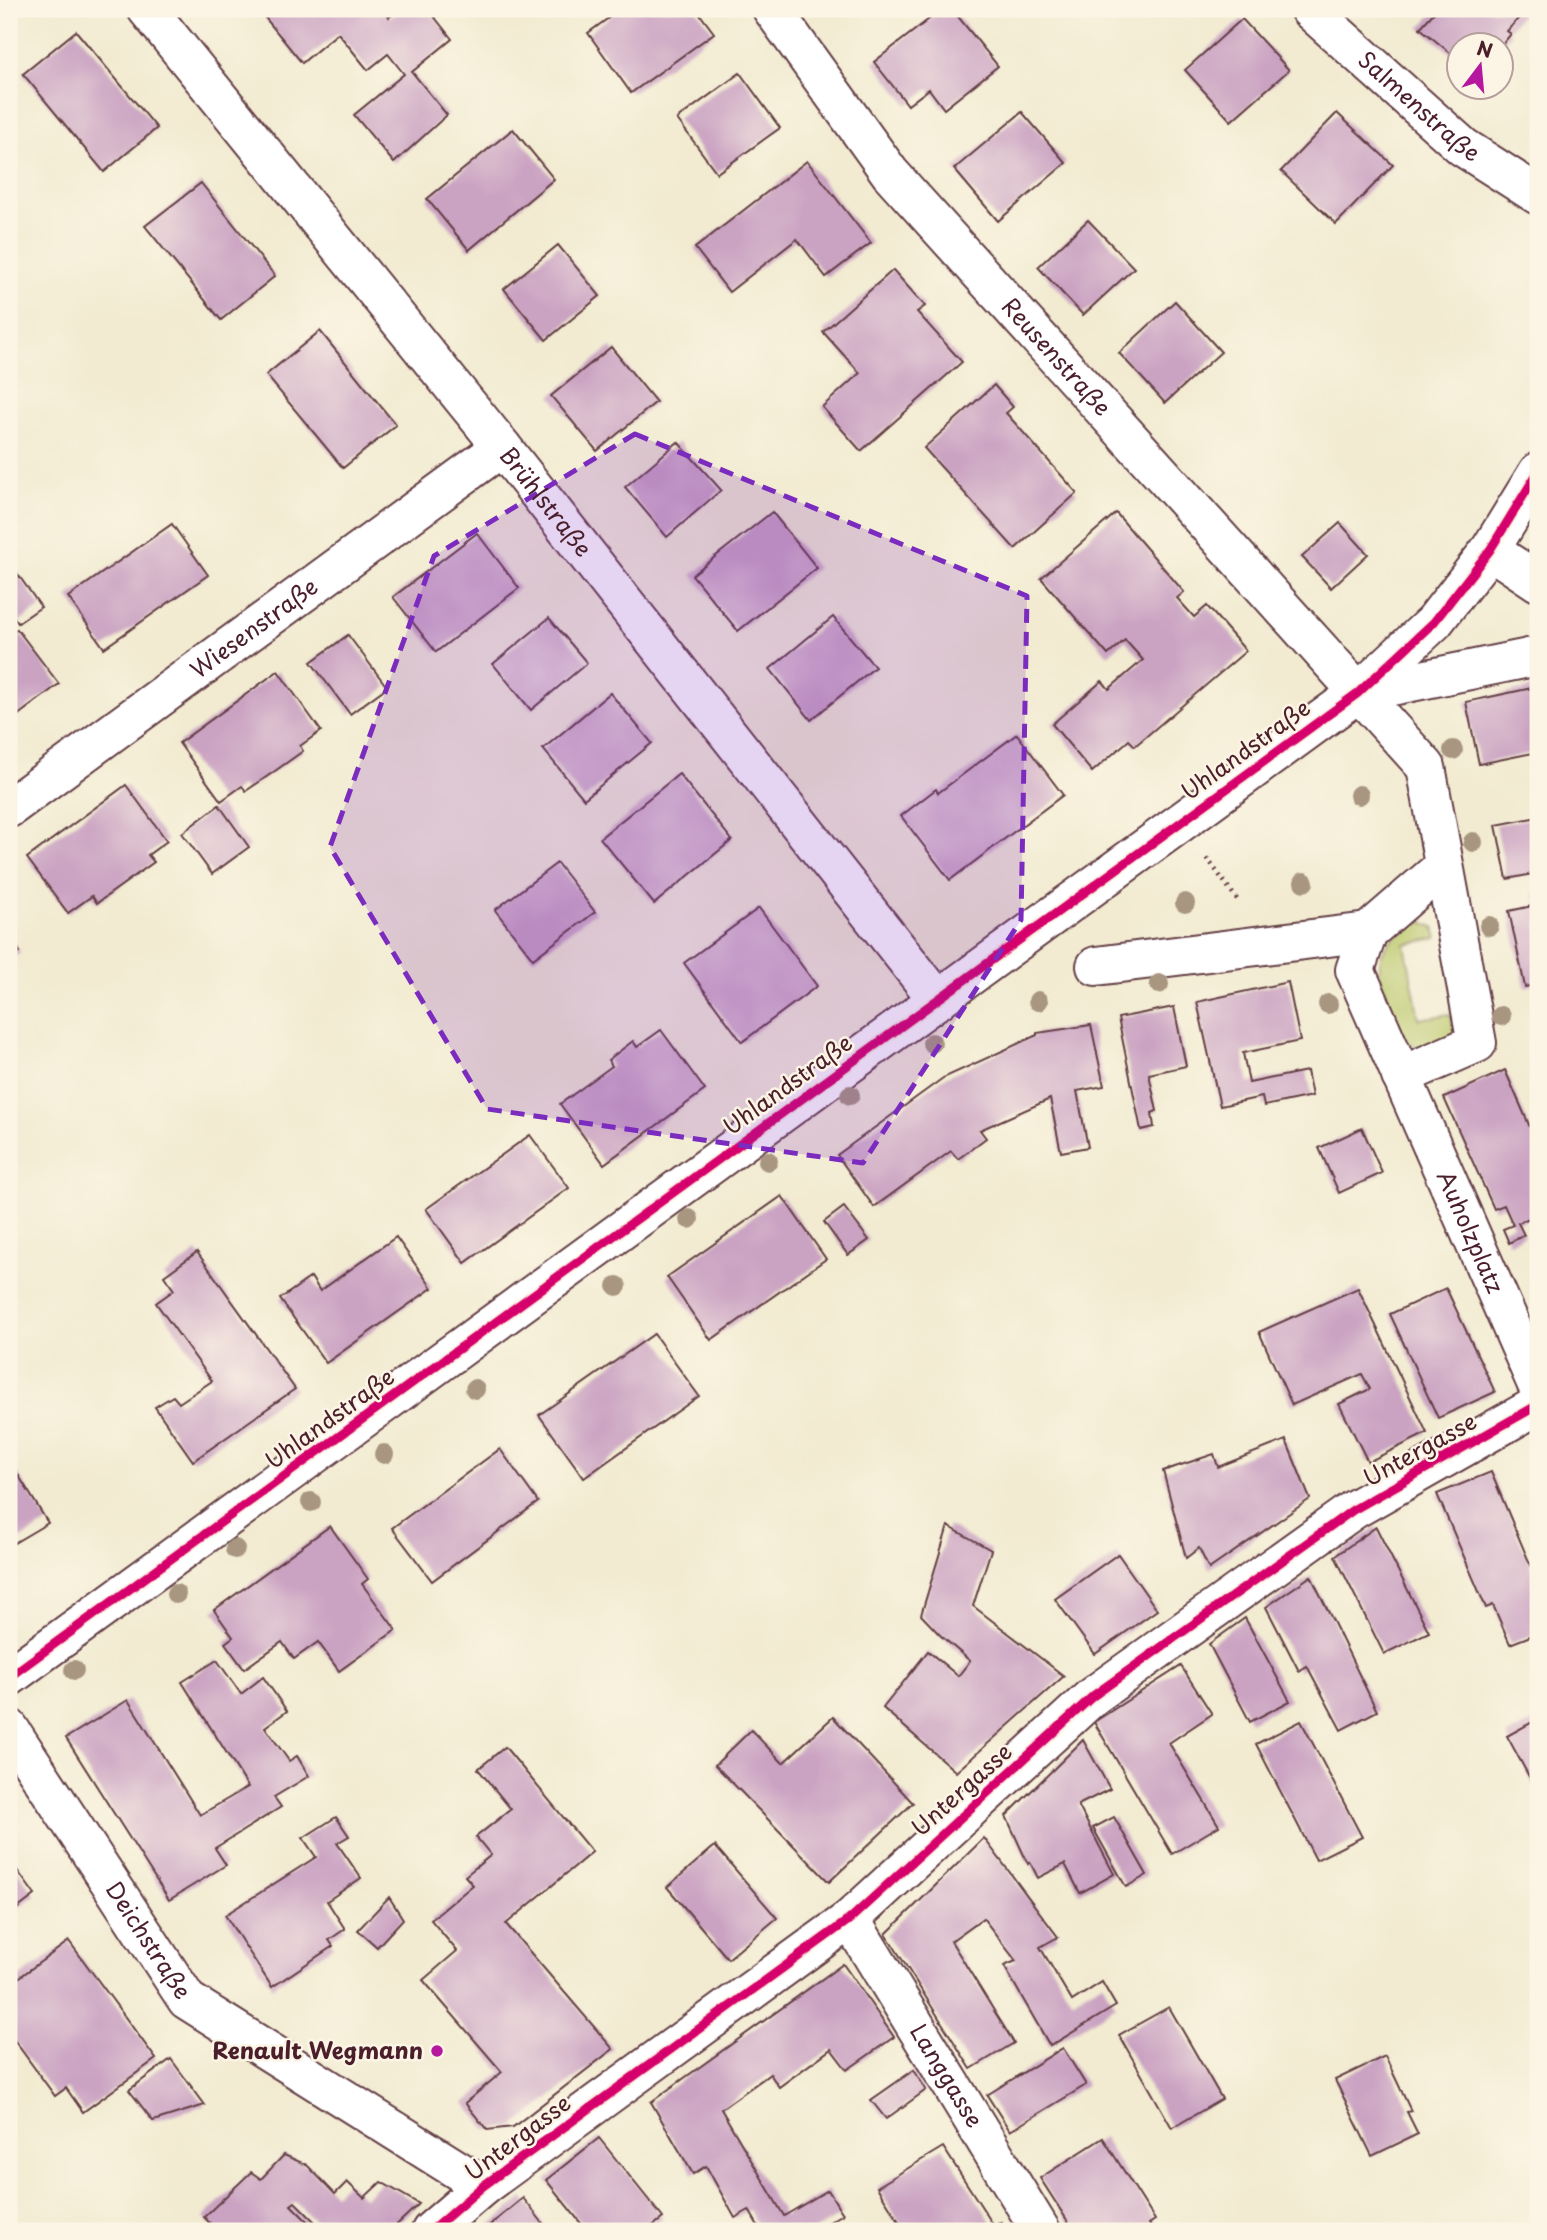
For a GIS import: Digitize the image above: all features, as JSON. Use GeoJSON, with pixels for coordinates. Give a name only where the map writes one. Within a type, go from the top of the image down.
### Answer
{"type":"FeatureCollection","features":[{"type":"Feature","properties":{"kind":"street","name":"Brühlstraße"},"geometry":{"type":"LineString","coordinates":[[147,9],[502,447],[938,1000]]}},
{"type":"Feature","properties":{"kind":"street","name":"Reusenstraße"},"geometry":{"type":"LineString","coordinates":[[772,9],[890,173],[1358,693]]}},
{"type":"Feature","properties":{"kind":"street","name":"Salmenstraße"},"geometry":{"type":"LineString","coordinates":[[1309,9],[1463,147],[1538,195]]}},
{"type":"Feature","properties":{"kind":"street","name":"Wiesenstraße"},"geometry":{"type":"LineString","coordinates":[[9,808],[502,447]]}},
{"type":"Feature","properties":{"kind":"street","name":"Uhlandstraße"},"geometry":{"type":"LineString","coordinates":[[9,1677],[1358,693],[1434,622],[1490,551],[1538,472]]}},
{"type":"Feature","properties":{"kind":"street"},"geometry":{"type":"LineString","coordinates":[[1490,551],[1538,582]]}},
{"type":"Feature","properties":{"kind":"street"},"geometry":{"type":"LineString","coordinates":[[1358,693],[1538,656]]}},
{"type":"Feature","properties":{"kind":"street"},"geometry":{"type":"LineString","coordinates":[[1358,693],[1426,767],[1477,1043],[1401,1076]]}},
{"type":"Feature","properties":{"kind":"street"},"geometry":{"type":"LineString","coordinates":[[1096,966],[1368,932],[1444,866]]}},
{"type":"Feature","properties":{"kind":"street","name":"Auholzplatz"},"geometry":{"type":"LineString","coordinates":[[1368,932],[1356,970],[1538,1387]]}},
{"type":"Feature","properties":{"kind":"street","name":"Untergasse"},"geometry":{"type":"LineString","coordinates":[[431,2231],[483,2186],[850,1919],[1093,1696],[1353,1510],[1538,1405]]}},
{"type":"Feature","properties":{"kind":"street","name":"Deichstraße"},"geometry":{"type":"LineString","coordinates":[[9,1728],[187,2000],[483,2186]]}},
{"type":"Feature","properties":{"kind":"street","name":"Langgasse"},"geometry":{"type":"LineString","coordinates":[[850,1919],[1041,2231]]}},
{"type":"Feature","properties":{"kind":"path"},"geometry":{"type":"LineString","coordinates":[[1181,821],[1270,945]]}},
{"type":"Feature","properties":{"kind":"highlighted area"},"geometry":{"type":"Polygon","coordinates":[[[635,434],[1027,596],[1021,920],[863,1163],[487,1109],[330,847],[434,556],[635,434]]]}},
{"type":"Feature","properties":{"kind":"green space"},"geometry":{"type":"Polygon","coordinates":[[[1420,921],[1434,927],[1437,938],[1405,944],[1419,1019],[1450,1014],[1455,1028],[1453,1038],[1418,1048],[1403,1036],[1398,1027],[1381,980],[1380,968],[1381,957],[1393,938],[1420,921]]]}},
{"type":"Feature","properties":{"kind":"building"},"geometry":{"type":"Polygon","coordinates":[[[258,9],[383,9],[389,17],[400,9],[428,9],[452,39],[412,72],[447,115],[394,163],[354,115],[404,74],[388,54],[368,70],[338,33],[302,63],[258,9]]]}},
{"type":"Feature","properties":{"kind":"building"},"geometry":{"type":"Polygon","coordinates":[[[621,9],[696,9],[714,33],[631,93],[588,33],[621,9]]]}},
{"type":"Feature","properties":{"kind":"building"},"geometry":{"type":"Polygon","coordinates":[[[942,9],[952,9],[998,66],[944,109],[929,89],[908,105],[874,62],[942,9]]]}},
{"type":"Feature","properties":{"kind":"building"},"geometry":{"type":"Polygon","coordinates":[[[1437,9],[1527,9],[1508,32],[1446,32],[1446,49],[1420,28],[1437,9]]]}},
{"type":"Feature","properties":{"kind":"building"},"geometry":{"type":"Polygon","coordinates":[[[1242,19],[1289,70],[1231,121],[1185,70],[1242,19]]]}},
{"type":"Feature","properties":{"kind":"building"},"geometry":{"type":"Polygon","coordinates":[[[76,31],[157,128],[104,172],[23,74],[76,31]]]}},
{"type":"Feature","properties":{"kind":"building"},"geometry":{"type":"Polygon","coordinates":[[[740,73],[780,128],[717,173],[677,119],[740,73]]]}},
{"type":"Feature","properties":{"kind":"building"},"geometry":{"type":"Polygon","coordinates":[[[1022,112],[1066,163],[998,221],[954,169],[1022,112]]]}},
{"type":"Feature","properties":{"kind":"building"},"geometry":{"type":"Polygon","coordinates":[[[1337,113],[1393,165],[1336,224],[1281,171],[1337,113]]]}},
{"type":"Feature","properties":{"kind":"building"},"geometry":{"type":"Polygon","coordinates":[[[513,129],[554,179],[469,250],[427,199],[513,129]]]}},
{"type":"Feature","properties":{"kind":"building"},"geometry":{"type":"Polygon","coordinates":[[[807,161],[871,243],[826,277],[797,239],[729,292],[695,248],[807,161]]]}},
{"type":"Feature","properties":{"kind":"building"},"geometry":{"type":"Polygon","coordinates":[[[201,183],[275,276],[221,320],[145,226],[201,183]]]}},
{"type":"Feature","properties":{"kind":"building"},"geometry":{"type":"Polygon","coordinates":[[[1088,220],[1134,268],[1083,315],[1038,267],[1088,220]]]}},
{"type":"Feature","properties":{"kind":"building"},"geometry":{"type":"Polygon","coordinates":[[[558,245],[600,296],[546,340],[504,289],[558,245]]]}},
{"type":"Feature","properties":{"kind":"building"},"geometry":{"type":"Polygon","coordinates":[[[893,270],[925,306],[917,312],[962,362],[861,451],[822,407],[860,373],[823,332],[893,270]]]}},
{"type":"Feature","properties":{"kind":"building"},"geometry":{"type":"Polygon","coordinates":[[[1175,301],[1221,352],[1165,403],[1119,353],[1175,301]]]}},
{"type":"Feature","properties":{"kind":"building"},"geometry":{"type":"Polygon","coordinates":[[[320,331],[396,425],[343,468],[266,375],[320,331]]]}},
{"type":"Feature","properties":{"kind":"building"},"geometry":{"type":"Polygon","coordinates":[[[611,347],[656,402],[597,451],[551,396],[611,347]]]}},
{"type":"Feature","properties":{"kind":"building"},"geometry":{"type":"Polygon","coordinates":[[[994,385],[1013,407],[1006,413],[1077,493],[1015,549],[924,448],[994,385]]]}},
{"type":"Feature","properties":{"kind":"building"},"geometry":{"type":"Polygon","coordinates":[[[678,442],[721,490],[667,537],[625,487],[678,442]]]}},
{"type":"Feature","properties":{"kind":"building"},"geometry":{"type":"Polygon","coordinates":[[[772,512],[817,568],[738,631],[692,575],[772,512]]]}},
{"type":"Feature","properties":{"kind":"building"},"geometry":{"type":"Polygon","coordinates":[[[1116,513],[1184,592],[1177,598],[1194,617],[1207,606],[1246,651],[1135,746],[1129,740],[1092,772],[1052,724],[1102,681],[1109,689],[1143,660],[1125,640],[1108,655],[1041,578],[1116,513]]]}},
{"type":"Feature","properties":{"kind":"building"},"geometry":{"type":"Polygon","coordinates":[[[1340,523],[1368,554],[1331,588],[1302,557],[1340,523]]]}},
{"type":"Feature","properties":{"kind":"building"},"geometry":{"type":"Polygon","coordinates":[[[172,524],[208,575],[104,648],[68,597],[172,524]]]}},
{"type":"Feature","properties":{"kind":"building"},"geometry":{"type":"Polygon","coordinates":[[[477,533],[519,588],[436,652],[393,597],[477,533]]]}},
{"type":"Feature","properties":{"kind":"building"},"geometry":{"type":"Polygon","coordinates":[[[12,566],[41,607],[18,623],[9,610],[9,568],[12,566]]]}},
{"type":"Feature","properties":{"kind":"building"},"geometry":{"type":"Polygon","coordinates":[[[833,617],[875,667],[811,720],[770,669],[833,617]]]}},
{"type":"Feature","properties":{"kind":"building"},"geometry":{"type":"Polygon","coordinates":[[[549,618],[587,663],[531,710],[493,664],[549,618]]]}},
{"type":"Feature","properties":{"kind":"building"},"geometry":{"type":"Polygon","coordinates":[[[17,629],[59,684],[9,722],[9,635],[17,629]]]}},
{"type":"Feature","properties":{"kind":"building"},"geometry":{"type":"Polygon","coordinates":[[[348,635],[387,687],[350,714],[311,662],[348,635]]]}},
{"type":"Feature","properties":{"kind":"building"},"geometry":{"type":"Polygon","coordinates":[[[278,671],[321,731],[300,746],[303,751],[275,771],[246,791],[242,786],[221,801],[179,743],[278,671]]]}},
{"type":"Feature","properties":{"kind":"building"},"geometry":{"type":"Polygon","coordinates":[[[1532,688],[1538,717],[1538,752],[1479,764],[1466,702],[1532,688]]]}},
{"type":"Feature","properties":{"kind":"building"},"geometry":{"type":"Polygon","coordinates":[[[610,693],[652,743],[584,799],[543,749],[610,693]]]}},
{"type":"Feature","properties":{"kind":"building"},"geometry":{"type":"Polygon","coordinates":[[[1017,734],[1063,795],[950,880],[901,816],[936,789],[938,793],[1017,734]]]}},
{"type":"Feature","properties":{"kind":"building"},"geometry":{"type":"Polygon","coordinates":[[[679,774],[732,840],[654,904],[600,838],[679,774]]]}},
{"type":"Feature","properties":{"kind":"building"},"geometry":{"type":"Polygon","coordinates":[[[126,785],[167,841],[148,855],[154,862],[97,903],[92,896],[68,913],[27,858],[126,785]]]}},
{"type":"Feature","properties":{"kind":"building"},"geometry":{"type":"Polygon","coordinates":[[[219,805],[249,847],[212,874],[182,833],[219,805]]]}},
{"type":"Feature","properties":{"kind":"building"},"geometry":{"type":"Polygon","coordinates":[[[1538,817],[1538,873],[1507,879],[1496,825],[1538,817]]]}},
{"type":"Feature","properties":{"kind":"building"},"geometry":{"type":"Polygon","coordinates":[[[557,863],[595,912],[533,959],[495,910],[557,863]]]}},
{"type":"Feature","properties":{"kind":"building"},"geometry":{"type":"Polygon","coordinates":[[[1538,893],[1538,984],[1525,987],[1509,911],[1537,905],[1534,894],[1538,893]]]}},
{"type":"Feature","properties":{"kind":"building"},"geometry":{"type":"Polygon","coordinates":[[[759,908],[817,986],[742,1042],[684,963],[759,908]]]}},
{"type":"Feature","properties":{"kind":"building"},"geometry":{"type":"Polygon","coordinates":[[[9,936],[20,952],[9,961],[9,936]]]}},
{"type":"Feature","properties":{"kind":"building"},"geometry":{"type":"Polygon","coordinates":[[[1288,982],[1300,1041],[1243,1053],[1249,1083],[1307,1071],[1312,1096],[1264,1106],[1262,1097],[1220,1106],[1197,1002],[1288,982]]]}},
{"type":"Feature","properties":{"kind":"building"},"geometry":{"type":"Polygon","coordinates":[[[1174,1007],[1186,1066],[1149,1074],[1157,1111],[1152,1113],[1154,1127],[1141,1130],[1118,1018],[1174,1007]]]}},
{"type":"Feature","properties":{"kind":"building"},"geometry":{"type":"Polygon","coordinates":[[[1091,1025],[1104,1086],[1077,1091],[1088,1147],[1061,1152],[1050,1099],[980,1130],[986,1138],[958,1159],[951,1151],[874,1207],[837,1155],[943,1078],[1037,1033],[1091,1025]]]}},
{"type":"Feature","properties":{"kind":"building"},"geometry":{"type":"Polygon","coordinates":[[[661,1030],[705,1090],[604,1164],[560,1104],[612,1066],[608,1060],[633,1041],[637,1047],[661,1030]]]}},
{"type":"Feature","properties":{"kind":"building"},"geometry":{"type":"Polygon","coordinates":[[[1505,1070],[1533,1134],[1538,1131],[1538,1214],[1518,1223],[1524,1235],[1509,1243],[1503,1229],[1513,1225],[1504,1205],[1494,1209],[1444,1098],[1505,1070]]]}},
{"type":"Feature","properties":{"kind":"building"},"geometry":{"type":"Polygon","coordinates":[[[1362,1128],[1382,1173],[1339,1193],[1319,1148],[1362,1128]]]}},
{"type":"Feature","properties":{"kind":"building"},"geometry":{"type":"Polygon","coordinates":[[[530,1135],[569,1188],[465,1263],[426,1209],[530,1135]]]}},
{"type":"Feature","properties":{"kind":"building"},"geometry":{"type":"Polygon","coordinates":[[[782,1196],[826,1259],[711,1340],[667,1277],[782,1196]]]}},
{"type":"Feature","properties":{"kind":"building"},"geometry":{"type":"Polygon","coordinates":[[[844,1207],[869,1240],[848,1255],[824,1222],[844,1207]]]}},
{"type":"Feature","properties":{"kind":"building"},"geometry":{"type":"Polygon","coordinates":[[[396,1237],[432,1288],[326,1363],[280,1299],[311,1277],[320,1291],[396,1237]]]}},
{"type":"Feature","properties":{"kind":"building"},"geometry":{"type":"Polygon","coordinates":[[[197,1252],[295,1389],[193,1461],[155,1407],[173,1396],[179,1403],[212,1381],[156,1303],[174,1290],[164,1276],[197,1252]]]}},
{"type":"Feature","properties":{"kind":"building"},"geometry":{"type":"Polygon","coordinates":[[[1358,1288],[1427,1433],[1368,1462],[1339,1404],[1370,1389],[1362,1374],[1292,1405],[1259,1332],[1358,1288]]]}},
{"type":"Feature","properties":{"kind":"building"},"geometry":{"type":"Polygon","coordinates":[[[1446,1288],[1495,1392],[1438,1418],[1390,1314],[1446,1288]]]}},
{"type":"Feature","properties":{"kind":"building"},"geometry":{"type":"Polygon","coordinates":[[[654,1334],[699,1396],[584,1478],[539,1415],[654,1334]]]}},
{"type":"Feature","properties":{"kind":"building"},"geometry":{"type":"Polygon","coordinates":[[[1286,1440],[1310,1499],[1209,1569],[1199,1548],[1186,1558],[1163,1471],[1214,1454],[1218,1467],[1286,1440]]]}},
{"type":"Feature","properties":{"kind":"building"},"geometry":{"type":"Polygon","coordinates":[[[500,1449],[538,1502],[432,1581],[392,1528],[500,1449]]]}},
{"type":"Feature","properties":{"kind":"building"},"geometry":{"type":"Polygon","coordinates":[[[9,1460],[48,1523],[9,1546],[9,1460]]]}},
{"type":"Feature","properties":{"kind":"building"},"geometry":{"type":"Polygon","coordinates":[[[1491,1472],[1538,1583],[1538,1633],[1510,1644],[1493,1605],[1486,1608],[1437,1494],[1491,1472]]]}},
{"type":"Feature","properties":{"kind":"building"},"geometry":{"type":"Polygon","coordinates":[[[330,1526],[368,1579],[362,1584],[396,1630],[339,1671],[318,1642],[294,1659],[282,1642],[244,1669],[225,1643],[233,1637],[214,1610],[330,1526]]]}},
{"type":"Feature","properties":{"kind":"building"},"geometry":{"type":"Polygon","coordinates":[[[948,1526],[991,1550],[973,1606],[1064,1676],[956,1772],[883,1708],[928,1651],[958,1676],[970,1661],[921,1615],[948,1526]]]}},
{"type":"Feature","properties":{"kind":"building"},"geometry":{"type":"Polygon","coordinates":[[[1376,1527],[1429,1632],[1384,1654],[1335,1556],[1376,1527]]]}},
{"type":"Feature","properties":{"kind":"building"},"geometry":{"type":"Polygon","coordinates":[[[1118,1554],[1157,1610],[1095,1654],[1055,1599],[1118,1554]]]}},
{"type":"Feature","properties":{"kind":"building"},"geometry":{"type":"Polygon","coordinates":[[[1311,1576],[1377,1711],[1341,1730],[1307,1666],[1299,1671],[1266,1607],[1311,1576]]]}},
{"type":"Feature","properties":{"kind":"building"},"geometry":{"type":"Polygon","coordinates":[[[1245,1618],[1290,1701],[1250,1722],[1209,1644],[1245,1618]]]}},
{"type":"Feature","properties":{"kind":"building"},"geometry":{"type":"Polygon","coordinates":[[[217,1660],[241,1694],[263,1677],[287,1711],[265,1727],[289,1761],[297,1756],[309,1776],[274,1797],[281,1807],[215,1848],[226,1865],[169,1900],[66,1738],[128,1700],[200,1815],[248,1787],[182,1682],[217,1660]]]}},
{"type":"Feature","properties":{"kind":"building"},"geometry":{"type":"Polygon","coordinates":[[[1181,1666],[1212,1714],[1169,1743],[1219,1826],[1172,1854],[1094,1722],[1181,1666]]]}},
{"type":"Feature","properties":{"kind":"building"},"geometry":{"type":"Polygon","coordinates":[[[833,1717],[913,1803],[829,1882],[715,1765],[751,1730],[783,1763],[833,1717]]]}},
{"type":"Feature","properties":{"kind":"building"},"geometry":{"type":"Polygon","coordinates":[[[1538,1719],[1538,1793],[1507,1736],[1538,1719]]]}},
{"type":"Feature","properties":{"kind":"building"},"geometry":{"type":"Polygon","coordinates":[[[1301,1721],[1362,1837],[1316,1860],[1256,1744],[1301,1721]]]}},
{"type":"Feature","properties":{"kind":"building"},"geometry":{"type":"Polygon","coordinates":[[[1083,1740],[1110,1789],[1078,1805],[1114,1874],[1080,1893],[1065,1864],[1038,1878],[1030,1862],[1028,1864],[1006,1816],[1083,1740]]]}},
{"type":"Feature","properties":{"kind":"building"},"geometry":{"type":"Polygon","coordinates":[[[505,1747],[592,1852],[506,1924],[613,2049],[513,2127],[487,2130],[465,2103],[502,2072],[423,1980],[457,1951],[431,1920],[473,1885],[465,1876],[491,1855],[476,1837],[511,1809],[478,1769],[505,1747]]]}},
{"type":"Feature","properties":{"kind":"building"},"geometry":{"type":"Polygon","coordinates":[[[336,1817],[349,1836],[337,1843],[361,1878],[327,1901],[345,1929],[329,1940],[333,1946],[272,1987],[225,1915],[316,1857],[303,1838],[336,1817]]]}},
{"type":"Feature","properties":{"kind":"building"},"geometry":{"type":"Polygon","coordinates":[[[1114,1817],[1147,1875],[1126,1887],[1093,1828],[1114,1817]]]}},
{"type":"Feature","properties":{"kind":"building"},"geometry":{"type":"Polygon","coordinates":[[[984,1838],[1058,1937],[1040,1947],[1072,2001],[1102,1982],[1116,2006],[1050,2046],[1004,1966],[1016,1961],[983,1918],[951,1941],[1014,2043],[971,2069],[886,1934],[984,1838]]]}},
{"type":"Feature","properties":{"kind":"building"},"geometry":{"type":"Polygon","coordinates":[[[715,1846],[777,1918],[728,1959],[667,1887],[715,1846]]]}},
{"type":"Feature","properties":{"kind":"building"},"geometry":{"type":"Polygon","coordinates":[[[9,1859],[35,1895],[9,1915],[9,1859]]]}},
{"type":"Feature","properties":{"kind":"building"},"geometry":{"type":"Polygon","coordinates":[[[389,1897],[403,1919],[377,1947],[358,1930],[389,1897]]]}},
{"type":"Feature","properties":{"kind":"building"},"geometry":{"type":"Polygon","coordinates":[[[69,1941],[156,2059],[83,2112],[66,2088],[55,2096],[9,2033],[9,2021],[14,2018],[9,2011],[9,1985],[69,1941]]]}},
{"type":"Feature","properties":{"kind":"building"},"geometry":{"type":"Polygon","coordinates":[[[843,1964],[894,2037],[847,2070],[831,2049],[779,2087],[770,2074],[721,2109],[784,2216],[828,2190],[843,2214],[814,2231],[761,2231],[749,2210],[735,2218],[706,2166],[693,2174],[651,2102],[843,1964]]]}},
{"type":"Feature","properties":{"kind":"building"},"geometry":{"type":"Polygon","coordinates":[[[1169,2007],[1222,2099],[1172,2128],[1119,2035],[1169,2007]]]}},
{"type":"Feature","properties":{"kind":"building"},"geometry":{"type":"Polygon","coordinates":[[[1063,2048],[1086,2085],[1010,2131],[987,2095],[1063,2048]]]}},
{"type":"Feature","properties":{"kind":"building"},"geometry":{"type":"Polygon","coordinates":[[[1385,2056],[1411,2111],[1407,2112],[1418,2134],[1372,2156],[1335,2080],[1385,2056]]]}},
{"type":"Feature","properties":{"kind":"building"},"geometry":{"type":"Polygon","coordinates":[[[171,2059],[205,2105],[153,2121],[129,2090],[171,2059]]]}},
{"type":"Feature","properties":{"kind":"building"},"geometry":{"type":"Polygon","coordinates":[[[914,2070],[926,2090],[886,2119],[871,2100],[914,2070]]]}},
{"type":"Feature","properties":{"kind":"building"},"geometry":{"type":"Polygon","coordinates":[[[599,2138],[663,2218],[646,2231],[587,2231],[546,2180],[599,2138]]]}},
{"type":"Feature","properties":{"kind":"building"},"geometry":{"type":"Polygon","coordinates":[[[1103,2138],[1155,2220],[1149,2224],[1154,2231],[1074,2231],[1040,2178],[1103,2138]]]}},
{"type":"Feature","properties":{"kind":"building"},"geometry":{"type":"Polygon","coordinates":[[[943,2147],[994,2226],[1001,2222],[1007,2231],[943,2231],[940,2227],[934,2231],[905,2231],[877,2187],[943,2147]]]}},
{"type":"Feature","properties":{"kind":"building"},"geometry":{"type":"Polygon","coordinates":[[[284,2155],[307,2165],[335,2194],[347,2182],[364,2198],[381,2182],[419,2204],[390,2231],[324,2231],[295,2202],[291,2205],[317,2231],[217,2231],[204,2217],[251,2172],[261,2179],[284,2155]]]}},
{"type":"Feature","properties":{"kind":"building"},"geometry":{"type":"Polygon","coordinates":[[[523,2198],[549,2231],[495,2231],[490,2225],[523,2198]]]}},
{"type":"Feature","properties":{"kind":"cycle path"},"geometry":{"type":"LineString","coordinates":[[9,1677],[1358,693],[1434,622],[1490,550],[1538,472]]}},
{"type":"Feature","properties":{"kind":"cycle path"},"geometry":{"type":"LineString","coordinates":[[431,2231],[483,2186],[850,1919],[1093,1696],[1353,1510],[1538,1405]]}},
{"type":"Feature","properties":{"kind":"place","name":"Renault Wegmann"},"geometry":{"type":"Point","coordinates":[437,2051]}}]}
